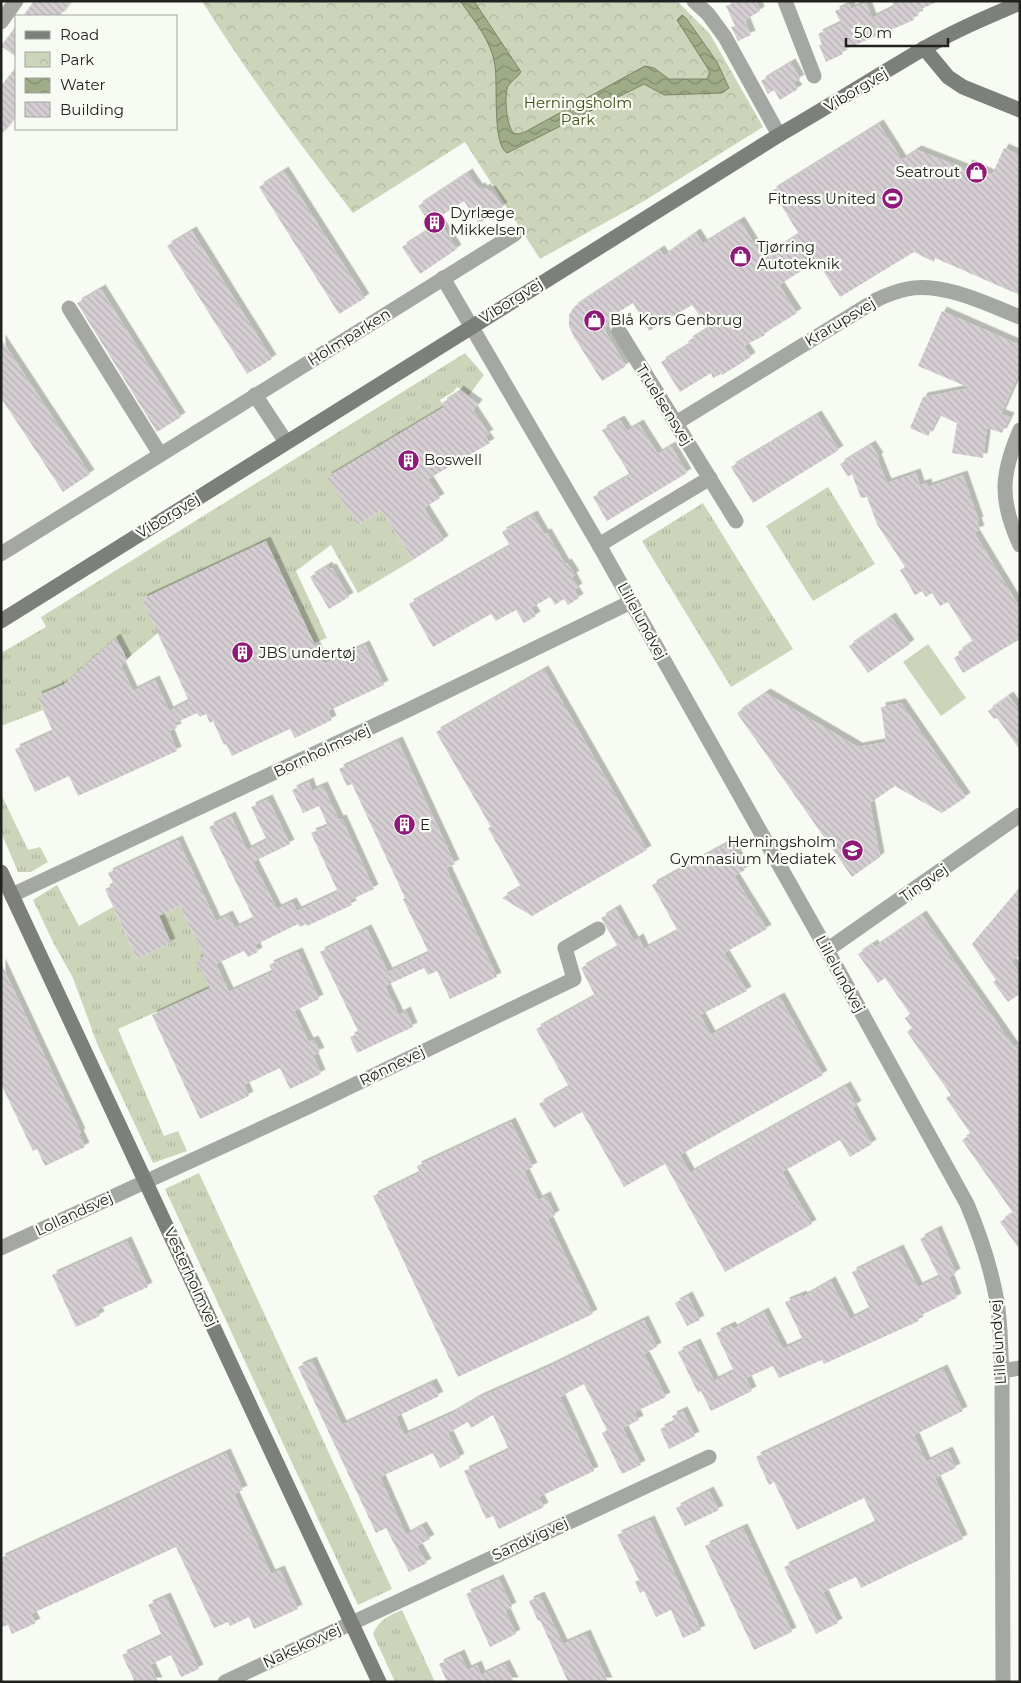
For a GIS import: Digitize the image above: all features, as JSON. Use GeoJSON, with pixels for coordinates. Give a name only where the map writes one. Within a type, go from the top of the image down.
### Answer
{"type":"FeatureCollection","features":[{"type":"Feature","properties":{"kind":"street"},"geometry":{"type":"LineString","coordinates":[[1,22],[16,1]]}},
{"type":"Feature","properties":{"kind":"street"},"geometry":{"type":"LineString","coordinates":[[694,1],[708,14],[725,36],[779,135]]}},
{"type":"Feature","properties":{"kind":"street"},"geometry":{"type":"LineString","coordinates":[[785,1],[814,76]]}},
{"type":"Feature","properties":{"kind":"street","name":"Viborgvej"},"geometry":{"type":"LineString","coordinates":[[1,621],[779,135],[924,48],[1020,3]]}},
{"type":"Feature","properties":{"kind":"street"},"geometry":{"type":"LineString","coordinates":[[924,48],[948,78],[963,87],[1020,110]]}},
{"type":"Feature","properties":{"kind":"street","name":"Holmparken"},"geometry":{"type":"LineString","coordinates":[[1,554],[515,234]]}},
{"type":"Feature","properties":{"kind":"street"},"geometry":{"type":"LineString","coordinates":[[443,278],[471,326]]}},
{"type":"Feature","properties":{"kind":"street","name":"Krarupsvej"},"geometry":{"type":"LineString","coordinates":[[676,423],[878,298],[909,288],[941,289],[971,297],[1020,317]]}},
{"type":"Feature","properties":{"kind":"street"},"geometry":{"type":"LineString","coordinates":[[68,308],[160,454]]}},
{"type":"Feature","properties":{"kind":"street","name":"Lillelundvej"},"geometry":{"type":"LineString","coordinates":[[471,326],[599,545],[828,950],[967,1204],[980,1235],[996,1301],[1002,1371],[1003,1682]]}},
{"type":"Feature","properties":{"kind":"street","name":"Truelsensvej"},"geometry":{"type":"LineString","coordinates":[[619,331],[736,521]]}},
{"type":"Feature","properties":{"kind":"street"},"geometry":{"type":"LineString","coordinates":[[255,395],[286,442]]}},
{"type":"Feature","properties":{"kind":"street"},"geometry":{"type":"LineString","coordinates":[[1020,430],[1005,473],[1004,498],[1010,522],[1020,545]]}},
{"type":"Feature","properties":{"kind":"street"},"geometry":{"type":"LineString","coordinates":[[599,545],[710,478]]}},
{"type":"Feature","properties":{"kind":"street","name":"Bornholmsvej"},"geometry":{"type":"LineString","coordinates":[[12,895],[401,714],[631,602]]}},
{"type":"Feature","properties":{"kind":"street","name":"Tingvej"},"geometry":{"type":"LineString","coordinates":[[828,950],[1020,815]]}},
{"type":"Feature","properties":{"kind":"street","name":"Vesterholmvej"},"geometry":{"type":"LineString","coordinates":[[1,872],[379,1682]]}},
{"type":"Feature","properties":{"kind":"street","name":"Rønnevej"},"geometry":{"type":"LineString","coordinates":[[146,1180],[308,1107],[574,979],[565,948],[598,929]]}},
{"type":"Feature","properties":{"kind":"street","name":"Lollandsvej"},"geometry":{"type":"LineString","coordinates":[[1,1248],[146,1180]]}},
{"type":"Feature","properties":{"kind":"street"},"geometry":{"type":"LineString","coordinates":[[1002,1371],[1020,1368]]}},
{"type":"Feature","properties":{"kind":"street","name":"Sandvigvej"},"geometry":{"type":"LineString","coordinates":[[352,1623],[709,1457]]}},
{"type":"Feature","properties":{"kind":"street","name":"Nakskovvej"},"geometry":{"type":"LineString","coordinates":[[225,1682],[352,1623]]}},
{"type":"Feature","properties":{"kind":"green space","name":"Herningsholm Park"},"geometry":{"type":"Polygon","coordinates":[[[202,1],[677,1],[710,34],[763,127],[644,201],[540,259],[465,142],[353,213],[256,82],[202,1]]]}},
{"type":"Feature","properties":{"kind":"green space"},"geometry":{"type":"Polygon","coordinates":[[[465,353],[484,375],[469,395],[457,387],[453,392],[440,400],[444,407],[328,477],[358,525],[381,510],[413,560],[358,593],[331,545],[296,571],[327,638],[314,643],[266,541],[142,599],[158,633],[127,659],[116,638],[63,685],[37,696],[43,710],[1,726],[1,653],[46,627],[41,617],[465,353]]]}},
{"type":"Feature","properties":{"kind":"green space"},"geometry":{"type":"Polygon","coordinates":[[[828,487],[875,564],[813,601],[766,526],[828,487]]]}},
{"type":"Feature","properties":{"kind":"green space"},"geometry":{"type":"Polygon","coordinates":[[[703,503],[793,649],[731,687],[642,541],[703,503]]]}},
{"type":"Feature","properties":{"kind":"green space"},"geometry":{"type":"Polygon","coordinates":[[[928,644],[966,698],[941,716],[903,662],[928,644]]]}},
{"type":"Feature","properties":{"kind":"green space"},"geometry":{"type":"Polygon","coordinates":[[[1,794],[28,850],[40,847],[48,862],[31,872],[18,872],[1,832],[1,794]]]}},
{"type":"Feature","properties":{"kind":"green space"},"geometry":{"type":"Polygon","coordinates":[[[57,885],[79,926],[113,907],[137,959],[171,943],[159,916],[180,906],[204,956],[197,960],[210,988],[118,1029],[164,1136],[178,1131],[187,1151],[153,1163],[98,1046],[73,978],[33,900],[57,885]]]}},
{"type":"Feature","properties":{"kind":"green space"},"geometry":{"type":"Polygon","coordinates":[[[199,1173],[392,1589],[358,1605],[165,1189],[199,1173]]]}},
{"type":"Feature","properties":{"kind":"green space"},"geometry":{"type":"Polygon","coordinates":[[[402,1610],[435,1682],[395,1682],[373,1634],[384,1619],[402,1610]]]}},
{"type":"Feature","properties":{"kind":"water"},"geometry":{"type":"Polygon","coordinates":[[[460,1],[474,1],[521,72],[508,86],[506,96],[509,124],[515,134],[525,132],[645,66],[654,68],[669,79],[707,79],[710,72],[677,20],[682,15],[717,62],[729,88],[722,93],[664,95],[644,84],[507,153],[502,147],[497,126],[496,75],[493,57],[482,32],[460,1]]]}},
{"type":"Feature","properties":{"kind":"building"},"geometry":{"type":"Polygon","coordinates":[[[34,1],[71,1],[61,15],[24,15],[34,1]]]}},
{"type":"Feature","properties":{"kind":"building"},"geometry":{"type":"Polygon","coordinates":[[[737,1],[756,1],[760,11],[745,20],[751,35],[738,41],[731,27],[735,26],[726,6],[737,1]]]}},
{"type":"Feature","properties":{"kind":"building"},"geometry":{"type":"Polygon","coordinates":[[[892,1],[939,1],[917,11],[919,15],[913,17],[914,20],[841,51],[843,54],[826,62],[819,45],[822,44],[818,34],[841,23],[835,11],[849,4],[851,9],[866,2],[872,18],[894,7],[892,1]]]}},
{"type":"Feature","properties":{"kind":"building"},"geometry":{"type":"Polygon","coordinates":[[[15,27],[15,56],[1,46],[15,27]]]}},
{"type":"Feature","properties":{"kind":"building"},"geometry":{"type":"Polygon","coordinates":[[[791,63],[800,79],[793,83],[798,89],[780,100],[774,90],[768,94],[761,81],[791,63]]]}},
{"type":"Feature","properties":{"kind":"building"},"geometry":{"type":"Polygon","coordinates":[[[15,68],[15,117],[1,135],[1,86],[15,68]]]}},
{"type":"Feature","properties":{"kind":"building"},"geometry":{"type":"Polygon","coordinates":[[[879,124],[902,160],[917,150],[966,169],[968,164],[992,175],[1004,148],[1020,155],[1020,295],[935,258],[934,262],[914,252],[840,297],[817,261],[779,285],[797,313],[765,333],[765,335],[744,346],[751,357],[722,375],[713,378],[711,373],[680,392],[661,362],[690,344],[688,341],[709,328],[692,305],[649,331],[633,303],[609,318],[605,331],[626,366],[602,381],[569,326],[569,315],[574,307],[660,250],[664,256],[696,233],[703,244],[740,221],[763,258],[799,234],[772,191],[879,124]]]}},
{"type":"Feature","properties":{"kind":"building"},"geometry":{"type":"Polygon","coordinates":[[[284,171],[365,298],[339,314],[259,187],[284,171]]]}},
{"type":"Feature","properties":{"kind":"building"},"geometry":{"type":"Polygon","coordinates":[[[468,173],[478,188],[491,190],[503,207],[479,224],[464,201],[430,223],[418,206],[468,173]]]}},
{"type":"Feature","properties":{"kind":"building"},"geometry":{"type":"Polygon","coordinates":[[[440,223],[457,249],[420,274],[402,247],[440,223]]]}},
{"type":"Feature","properties":{"kind":"building"},"geometry":{"type":"Polygon","coordinates":[[[192,231],[272,359],[247,374],[167,246],[192,231]]]}},
{"type":"Feature","properties":{"kind":"building"},"geometry":{"type":"Polygon","coordinates":[[[101,289],[181,417],[157,432],[77,303],[101,289]]]}},
{"type":"Feature","properties":{"kind":"building"},"geometry":{"type":"Polygon","coordinates":[[[942,311],[1020,345],[1020,371],[1001,414],[1010,417],[1002,433],[987,428],[983,458],[952,453],[957,423],[939,415],[928,436],[910,428],[923,397],[970,388],[918,366],[942,311]]]}},
{"type":"Feature","properties":{"kind":"building"},"geometry":{"type":"Polygon","coordinates":[[[1,339],[90,474],[63,492],[1,398],[1,339]]]}},
{"type":"Feature","properties":{"kind":"building","name":"Boswell"},"geometry":{"type":"Polygon","coordinates":[[[459,390],[478,404],[473,410],[489,434],[485,436],[490,443],[428,479],[440,498],[424,508],[444,540],[413,560],[381,510],[358,525],[327,477],[444,407],[442,403],[459,390]]]}},
{"type":"Feature","properties":{"kind":"building"},"geometry":{"type":"Polygon","coordinates":[[[817,415],[839,450],[753,503],[731,467],[817,415]]]}},
{"type":"Feature","properties":{"kind":"building"},"geometry":{"type":"Polygon","coordinates":[[[620,420],[627,431],[639,424],[658,454],[671,446],[687,473],[607,521],[593,497],[630,475],[602,430],[620,420]]]}},
{"type":"Feature","properties":{"kind":"building"},"geometry":{"type":"Polygon","coordinates":[[[871,445],[879,457],[877,458],[887,483],[916,473],[920,485],[927,483],[928,487],[963,475],[979,521],[977,522],[980,530],[974,532],[1020,608],[1020,639],[963,673],[954,658],[959,655],[958,652],[973,642],[948,602],[940,606],[932,593],[926,597],[922,591],[915,595],[900,570],[905,567],[877,524],[867,497],[861,498],[852,474],[848,477],[840,464],[871,445]]]}},
{"type":"Feature","properties":{"kind":"building"},"geometry":{"type":"Polygon","coordinates":[[[533,515],[544,534],[547,533],[565,564],[567,563],[575,575],[572,577],[578,588],[574,590],[579,598],[568,605],[564,599],[555,605],[550,597],[531,608],[536,616],[524,623],[516,610],[496,621],[491,614],[433,647],[409,604],[510,546],[502,532],[533,515]]]}},
{"type":"Feature","properties":{"kind":"building","name":"JBS undertøj"},"geometry":{"type":"Polygon","coordinates":[[[266,541],[324,664],[365,645],[384,685],[328,711],[332,720],[295,738],[290,729],[232,756],[226,744],[224,745],[213,721],[210,723],[206,714],[200,717],[197,713],[175,723],[177,728],[169,731],[177,751],[78,796],[69,776],[35,792],[15,749],[53,732],[37,696],[63,685],[116,638],[127,659],[121,666],[133,691],[155,680],[169,711],[189,701],[142,599],[266,541]]]}},
{"type":"Feature","properties":{"kind":"building"},"geometry":{"type":"Polygon","coordinates":[[[328,566],[329,569],[332,568],[349,597],[329,609],[310,577],[328,566]]]}},
{"type":"Feature","properties":{"kind":"building"},"geometry":{"type":"Polygon","coordinates":[[[891,617],[910,644],[868,673],[849,646],[891,617]]]}},
{"type":"Feature","properties":{"kind":"building"},"geometry":{"type":"Polygon","coordinates":[[[544,670],[647,850],[532,916],[502,898],[521,887],[488,828],[491,827],[436,732],[544,670]]]}},
{"type":"Feature","properties":{"kind":"building"},"geometry":{"type":"Polygon","coordinates":[[[766,693],[858,747],[886,742],[881,707],[901,703],[966,797],[942,813],[895,786],[870,803],[880,857],[852,877],[737,713],[766,693]]]}},
{"type":"Feature","properties":{"kind":"building"},"geometry":{"type":"Polygon","coordinates":[[[1009,696],[1020,712],[1020,750],[997,718],[994,719],[988,711],[1009,696]]]}},
{"type":"Feature","properties":{"kind":"building"},"geometry":{"type":"Polygon","coordinates":[[[398,741],[455,864],[446,868],[497,977],[450,999],[437,971],[428,975],[424,968],[385,986],[399,1015],[406,1011],[413,1027],[357,1053],[350,1037],[359,1033],[320,952],[367,929],[388,972],[429,953],[352,784],[347,786],[339,769],[398,741]]]}},
{"type":"Feature","properties":{"kind":"building"},"geometry":{"type":"Polygon","coordinates":[[[309,782],[312,791],[323,786],[339,820],[342,819],[374,889],[350,900],[352,905],[307,926],[306,924],[300,927],[298,924],[255,945],[258,952],[248,957],[244,951],[216,964],[229,992],[273,972],[269,965],[298,952],[319,999],[294,1011],[309,1042],[314,1040],[320,1052],[313,1055],[321,1074],[290,1089],[280,1068],[244,1085],[249,1096],[200,1119],[152,1015],[210,988],[196,960],[204,956],[180,906],[159,916],[171,943],[137,959],[105,889],[114,885],[108,873],[178,840],[216,921],[228,915],[235,928],[254,919],[209,827],[231,816],[247,850],[267,840],[251,807],[268,799],[290,844],[253,862],[277,909],[292,902],[297,911],[338,892],[311,833],[328,826],[319,806],[303,813],[292,790],[309,782]]]}},
{"type":"Feature","properties":{"kind":"building"},"geometry":{"type":"Polygon","coordinates":[[[730,842],[745,870],[734,876],[767,929],[724,953],[747,991],[700,1015],[711,1035],[780,997],[823,1075],[680,1155],[690,1173],[846,1086],[857,1105],[852,1108],[872,1144],[850,1157],[840,1140],[782,1172],[812,1224],[725,1272],[665,1164],[624,1187],[582,1112],[554,1128],[539,1104],[569,1087],[536,1029],[595,996],[581,968],[618,947],[601,918],[616,909],[634,941],[639,938],[644,949],[678,931],[652,885],[730,842]]]}},
{"type":"Feature","properties":{"kind":"building"},"geometry":{"type":"Polygon","coordinates":[[[1020,887],[1020,955],[1011,961],[1020,973],[1020,994],[1008,1002],[993,982],[996,980],[972,944],[1020,887]]]}},
{"type":"Feature","properties":{"kind":"building"},"geometry":{"type":"Polygon","coordinates":[[[922,915],[1014,1047],[1020,1043],[1020,1250],[1000,1222],[1013,1213],[962,1140],[971,1134],[946,1098],[951,1095],[907,1032],[912,1028],[905,1018],[910,1014],[885,978],[878,983],[858,954],[873,944],[875,947],[922,915]]]}},
{"type":"Feature","properties":{"kind":"building"},"geometry":{"type":"Polygon","coordinates":[[[1,963],[81,1133],[79,1134],[85,1147],[45,1166],[37,1149],[33,1151],[1,1084],[1,963]]]}},
{"type":"Feature","properties":{"kind":"building"},"geometry":{"type":"Polygon","coordinates":[[[511,1122],[533,1167],[524,1171],[538,1200],[546,1196],[555,1215],[548,1219],[593,1314],[458,1377],[373,1196],[420,1173],[417,1166],[511,1122]]]}},
{"type":"Feature","properties":{"kind":"building"},"geometry":{"type":"Polygon","coordinates":[[[937,1230],[956,1273],[949,1277],[957,1298],[917,1317],[919,1321],[824,1364],[822,1360],[779,1378],[773,1366],[746,1378],[752,1391],[711,1411],[701,1391],[698,1393],[678,1352],[696,1343],[714,1381],[734,1371],[716,1333],[731,1326],[733,1329],[764,1312],[783,1349],[803,1340],[785,1302],[802,1295],[803,1297],[831,1281],[850,1319],[870,1309],[852,1272],[899,1249],[918,1287],[939,1277],[920,1239],[937,1230]]]}},
{"type":"Feature","properties":{"kind":"building"},"geometry":{"type":"Polygon","coordinates":[[[127,1241],[148,1287],[97,1310],[100,1316],[76,1327],[52,1275],[127,1241]]]}},
{"type":"Feature","properties":{"kind":"building"},"geometry":{"type":"Polygon","coordinates":[[[688,1296],[700,1320],[687,1326],[675,1303],[688,1296]]]}},
{"type":"Feature","properties":{"kind":"building"},"geometry":{"type":"Polygon","coordinates":[[[644,1320],[657,1347],[644,1354],[666,1397],[635,1412],[639,1420],[623,1428],[641,1465],[622,1474],[602,1433],[607,1430],[584,1384],[560,1397],[594,1471],[539,1497],[544,1507],[499,1529],[493,1516],[486,1519],[464,1471],[509,1450],[493,1415],[471,1428],[468,1422],[448,1433],[460,1458],[440,1468],[433,1453],[380,1477],[406,1535],[422,1526],[430,1539],[417,1546],[427,1563],[409,1572],[386,1528],[376,1533],[298,1367],[312,1361],[342,1425],[432,1383],[439,1396],[396,1417],[404,1435],[644,1320]]]}},
{"type":"Feature","properties":{"kind":"building"},"geometry":{"type":"Polygon","coordinates":[[[943,1369],[963,1411],[914,1435],[926,1462],[948,1451],[956,1468],[935,1478],[963,1539],[861,1588],[856,1577],[823,1592],[838,1623],[816,1634],[784,1567],[876,1523],[864,1498],[797,1530],[774,1482],[769,1485],[756,1457],[943,1369]]]}},
{"type":"Feature","properties":{"kind":"building"},"geometry":{"type":"Polygon","coordinates":[[[683,1411],[695,1436],[669,1449],[660,1429],[675,1422],[672,1416],[683,1411]]]}},
{"type":"Feature","properties":{"kind":"building"},"geometry":{"type":"Polygon","coordinates":[[[226,1453],[243,1490],[234,1494],[271,1574],[280,1570],[298,1609],[254,1629],[249,1617],[230,1626],[228,1622],[214,1628],[176,1547],[31,1614],[36,1623],[12,1634],[8,1625],[1,1627],[1,1558],[226,1453]]]}},
{"type":"Feature","properties":{"kind":"building"},"geometry":{"type":"Polygon","coordinates":[[[709,1491],[719,1510],[685,1526],[676,1508],[709,1491]]]}},
{"type":"Feature","properties":{"kind":"building"},"geometry":{"type":"Polygon","coordinates":[[[650,1520],[701,1630],[683,1638],[671,1610],[656,1617],[644,1591],[640,1593],[635,1582],[639,1580],[617,1535],[650,1520]]]}},
{"type":"Feature","properties":{"kind":"building"},"geometry":{"type":"Polygon","coordinates":[[[743,1528],[792,1632],[754,1650],[705,1546],[743,1528]]]}},
{"type":"Feature","properties":{"kind":"building"},"geometry":{"type":"Polygon","coordinates":[[[499,1579],[512,1607],[505,1610],[516,1634],[490,1647],[466,1594],[499,1579]]]}},
{"type":"Feature","properties":{"kind":"building"},"geometry":{"type":"Polygon","coordinates":[[[540,1596],[563,1644],[586,1634],[608,1682],[568,1682],[540,1620],[538,1621],[529,1601],[540,1596]]]}},
{"type":"Feature","properties":{"kind":"building"},"geometry":{"type":"Polygon","coordinates":[[[166,1597],[199,1669],[181,1677],[171,1655],[150,1665],[158,1682],[135,1682],[122,1655],[162,1636],[148,1605],[166,1597]]]}},
{"type":"Feature","properties":{"kind":"building"},"geometry":{"type":"Polygon","coordinates":[[[460,1654],[467,1670],[477,1665],[481,1675],[505,1664],[514,1682],[447,1682],[439,1664],[460,1654]]]}},
{"type":"Feature","properties":{"kind":"place","name":"Seatrout"},"geometry":{"type":"Point","coordinates":[976,172]}},
{"type":"Feature","properties":{"kind":"place","name":"Fitness United"},"geometry":{"type":"Point","coordinates":[892,199]}},
{"type":"Feature","properties":{"kind":"place","name":"Dyrlæge Mikkelsen"},"geometry":{"type":"Point","coordinates":[434,222]}},
{"type":"Feature","properties":{"kind":"place","name":"Tjørring Autoteknik"},"geometry":{"type":"Point","coordinates":[741,256]}},
{"type":"Feature","properties":{"kind":"place","name":"Blå Kors Genbrug"},"geometry":{"type":"Point","coordinates":[594,320]}},
{"type":"Feature","properties":{"kind":"place","name":"Boswell"},"geometry":{"type":"Point","coordinates":[408,460]}},
{"type":"Feature","properties":{"kind":"place","name":"JBS undertøj"},"geometry":{"type":"Point","coordinates":[243,653]}},
{"type":"Feature","properties":{"kind":"place","name":"E"},"geometry":{"type":"Point","coordinates":[404,825]}},
{"type":"Feature","properties":{"kind":"place","name":"Herningsholm Gymnasium Mediatek"},"geometry":{"type":"Point","coordinates":[852,851]}}]}
